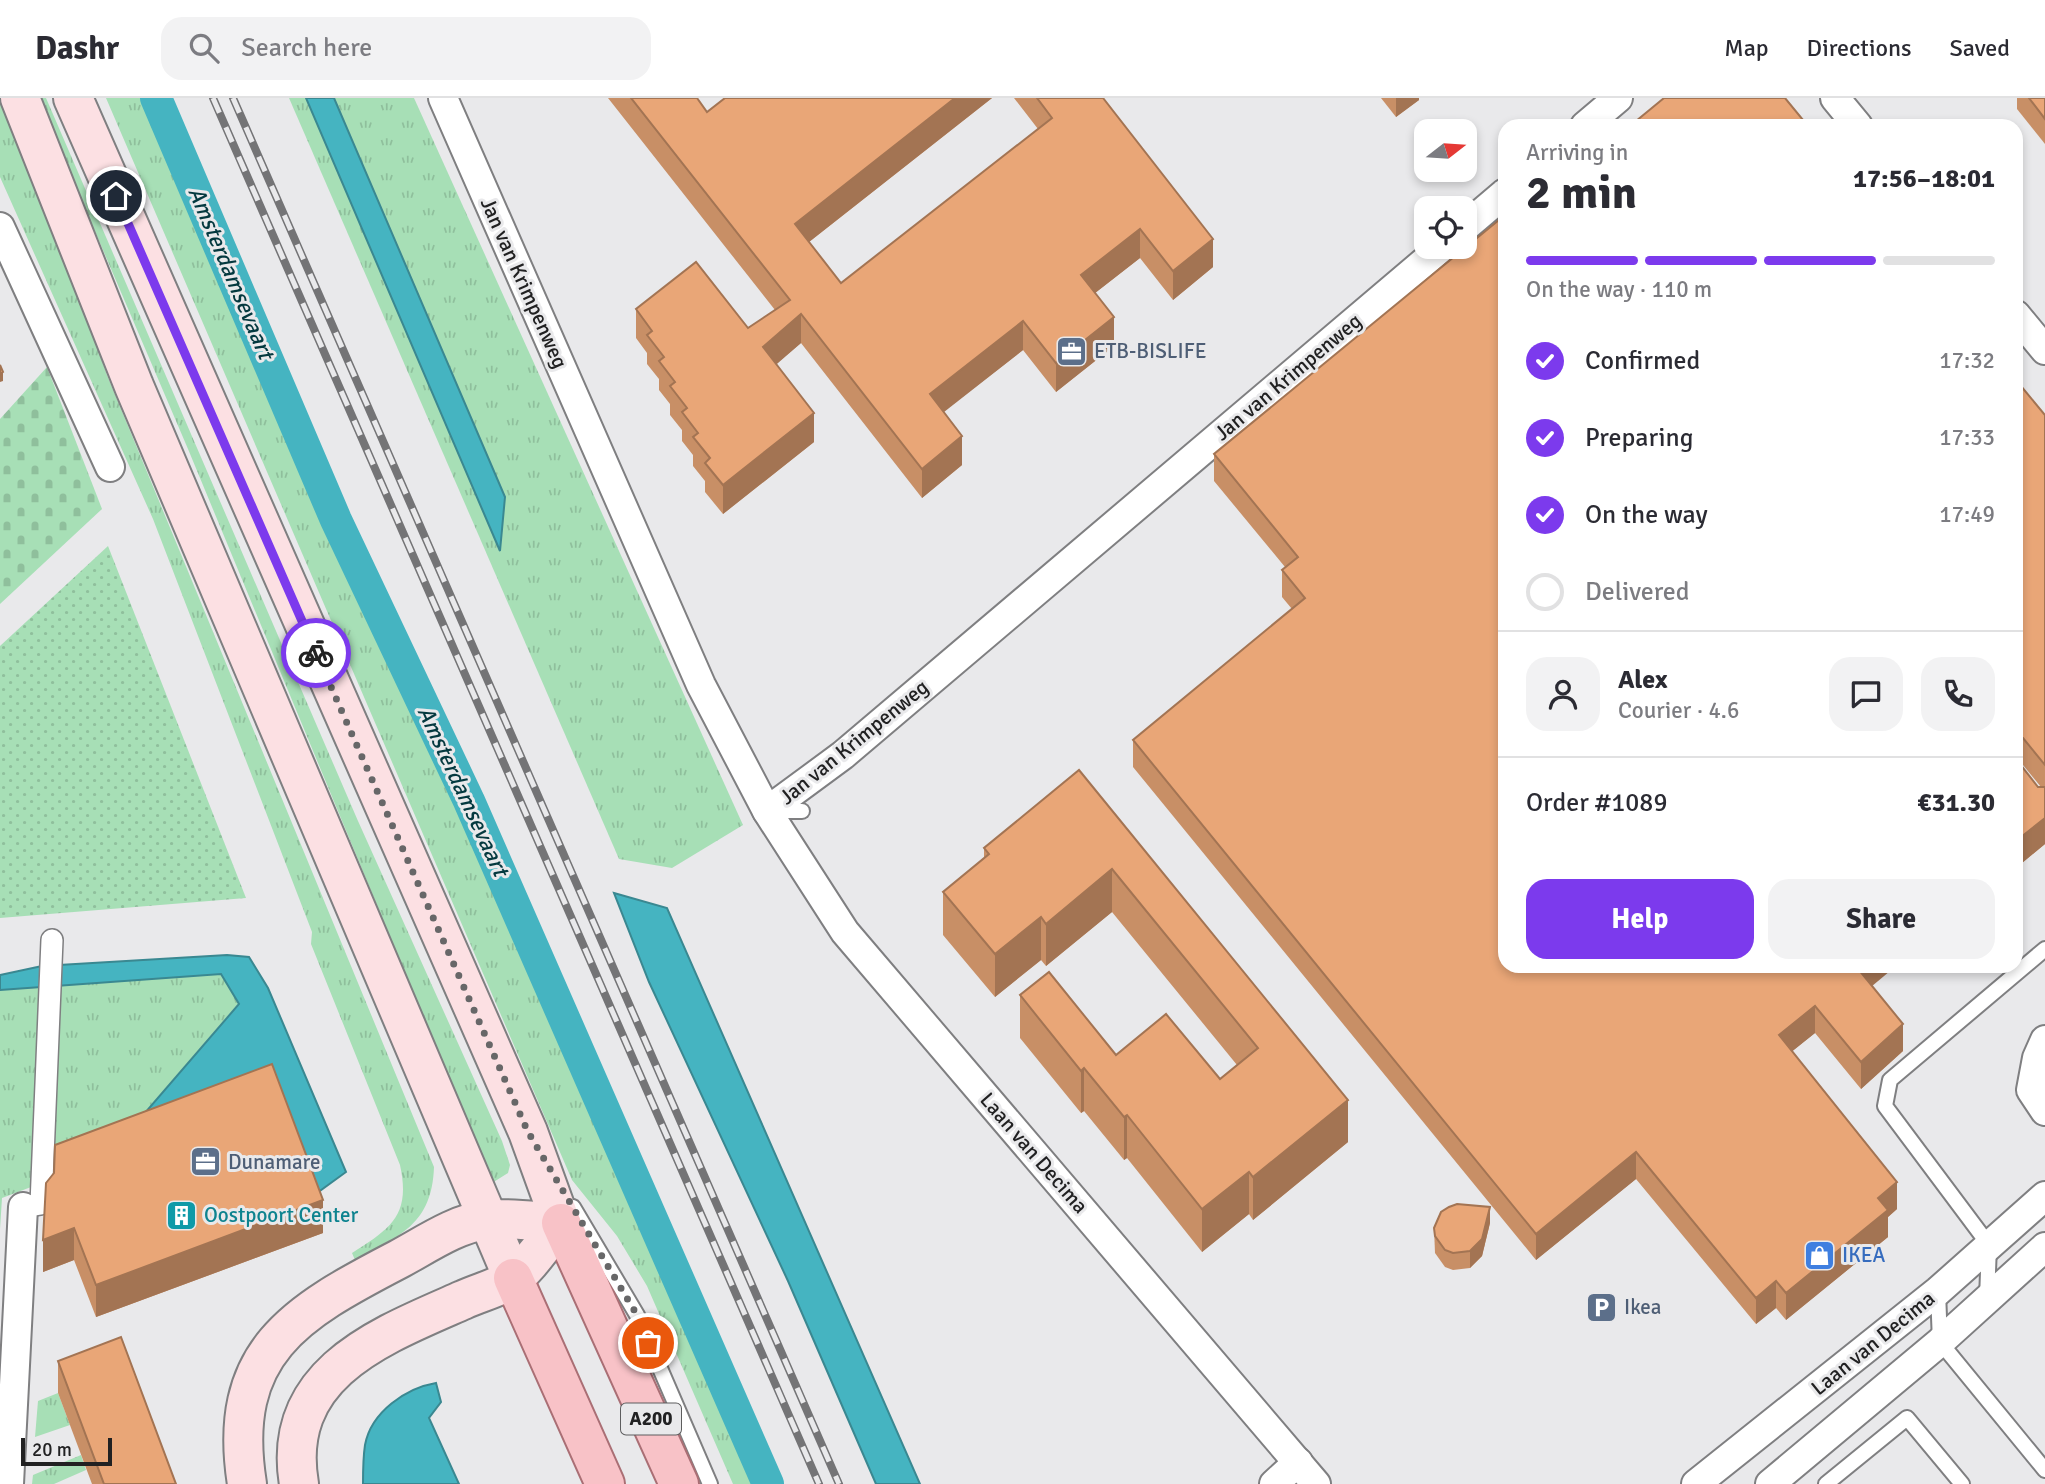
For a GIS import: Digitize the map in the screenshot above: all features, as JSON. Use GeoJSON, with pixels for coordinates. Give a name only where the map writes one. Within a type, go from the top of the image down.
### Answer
{"type":"FeatureCollection","features":[{"type":"Feature","properties":{"kind":"main road"},"geometry":{"type":"LineString","coordinates":[[20,98],[140,399],[486,1220],[605,1484]]}},
{"type":"Feature","properties":{"kind":"main road"},"geometry":{"type":"LineString","coordinates":[[73,98],[528,1132],[561,1223]]}},
{"type":"Feature","properties":{"kind":"main road"},"geometry":{"type":"LineString","coordinates":[[247,1484],[242,1453],[246,1401],[257,1371],[289,1326],[307,1311],[360,1279],[447,1234],[486,1220],[561,1223]]}},
{"type":"Feature","properties":{"kind":"main road"},"geometry":{"type":"LineString","coordinates":[[299,1484],[298,1456],[304,1416],[318,1390],[338,1366],[382,1338],[513,1278],[561,1223]]}},
{"type":"Feature","properties":{"kind":"main road","name":"A200"},"geometry":{"type":"LineString","coordinates":[[561,1223],[679,1484]]}},
{"type":"Feature","properties":{"kind":"street","name":"Jan van Krimpenweg"},"geometry":{"type":"LineString","coordinates":[[443,98],[701,685],[767,811],[843,755],[1428,259]]}},
{"type":"Feature","properties":{"kind":"street"},"geometry":{"type":"LineString","coordinates":[[1592,119],[1618,98]]}},
{"type":"Feature","properties":{"kind":"street"},"geometry":{"type":"LineString","coordinates":[[1835,98],[1852,119]]}},
{"type":"Feature","properties":{"kind":"street"},"geometry":{"type":"LineString","coordinates":[[1477,218],[1498,199]]}},
{"type":"Feature","properties":{"kind":"street"},"geometry":{"type":"LineString","coordinates":[[0,227],[110,467]]}},
{"type":"Feature","properties":{"kind":"street"},"geometry":{"type":"LineString","coordinates":[[2023,324],[2045,350]]}},
{"type":"Feature","properties":{"kind":"street","name":"Laan van Decima"},"geometry":{"type":"LineString","coordinates":[[767,811],[845,932],[1316,1484]]}},
{"type":"Feature","properties":{"kind":"street"},"geometry":{"type":"LineString","coordinates":[[9,1484],[23,1207],[41,1204],[51,949]]}},
{"type":"Feature","properties":{"kind":"street"},"geometry":{"type":"LineString","coordinates":[[2042,1056],[2031,1090],[2045,1111]]}},
{"type":"Feature","properties":{"kind":"street","name":"Laan van Decima"},"geometry":{"type":"LineString","coordinates":[[1696,1484],[1938,1291],[2045,1196]]}},
{"type":"Feature","properties":{"kind":"street","name":"Laan van Decima"},"geometry":{"type":"LineString","coordinates":[[1770,1484],[1940,1342],[2044,1248]]}},
{"type":"Feature","properties":{"kind":"street"},"geometry":{"type":"LineString","coordinates":[[1274,1484],[1298,1462]]}},
{"type":"Feature","properties":{"kind":"lane"},"geometry":{"type":"LineString","coordinates":[[767,811],[802,811]]}},
{"type":"Feature","properties":{"kind":"lane"},"geometry":{"type":"LineString","coordinates":[[2023,968],[2045,949]]}},
{"type":"Feature","properties":{"kind":"lane"},"geometry":{"type":"LineString","coordinates":[[1987,1299],[1989,1245],[1885,1106],[1890,1080],[2017,973]]}},
{"type":"Feature","properties":{"kind":"lane","name":"A200"},"geometry":{"type":"LineString","coordinates":[[528,1132],[637,1315],[710,1484]]}},
{"type":"Feature","properties":{"kind":"lane"},"geometry":{"type":"LineString","coordinates":[[1938,1291],[1940,1342],[2045,1470]]}},
{"type":"Feature","properties":{"kind":"lane"},"geometry":{"type":"LineString","coordinates":[[567,1397],[587,1484]]}},
{"type":"Feature","properties":{"kind":"lane"},"geometry":{"type":"LineString","coordinates":[[1826,1484],[1907,1418],[1962,1484]]}},
{"type":"Feature","properties":{"kind":"green space"},"geometry":{"type":"Polygon","coordinates":[[[0,98],[3,98],[38,176],[107,375],[434,1167],[427,1202],[411,1226],[355,1260],[352,1253],[378,1236],[395,1218],[400,1208],[403,1182],[400,1165],[311,944],[312,932],[153,519],[0,177],[0,98]]]}},
{"type":"Feature","properties":{"kind":"green space"},"geometry":{"type":"Polygon","coordinates":[[[38,98],[46,98],[358,821],[502,1141],[510,1165],[508,1173],[492,1183],[188,449],[38,98]]]}},
{"type":"Feature","properties":{"kind":"green space"},"geometry":{"type":"Polygon","coordinates":[[[106,98],[147,98],[759,1484],[733,1484],[647,1286],[617,1236],[572,1180],[106,98]]]}},
{"type":"Feature","properties":{"kind":"green space"},"geometry":{"type":"Polygon","coordinates":[[[289,98],[414,98],[743,825],[672,868],[619,859],[289,98]]]}},
{"type":"Feature","properties":{"kind":"green space"},"geometry":{"type":"Polygon","coordinates":[[[47,367],[102,509],[0,604],[0,419],[47,367]]]}},
{"type":"Feature","properties":{"kind":"green space"},"geometry":{"type":"Polygon","coordinates":[[[108,546],[246,898],[0,918],[0,646],[108,546]]]}},
{"type":"Feature","properties":{"kind":"green space"},"geometry":{"type":"Polygon","coordinates":[[[221,974],[239,1003],[131,1129],[137,1147],[2,1198],[0,1229],[0,990],[221,974]]]}},
{"type":"Feature","properties":{"kind":"green space"},"geometry":{"type":"Polygon","coordinates":[[[58,1393],[70,1425],[35,1437],[38,1401],[58,1393]]]}},
{"type":"Feature","properties":{"kind":"green space"},"geometry":{"type":"Polygon","coordinates":[[[81,1455],[86,1470],[54,1484],[32,1484],[33,1475],[81,1455]]]}},
{"type":"Feature","properties":{"kind":"water"},"geometry":{"type":"Polygon","coordinates":[[[306,98],[334,98],[505,497],[500,551],[306,98]]]}},
{"type":"Feature","properties":{"kind":"water"},"geometry":{"type":"Polygon","coordinates":[[[614,893],[667,908],[920,1484],[876,1484],[788,1281],[649,982],[614,893]]]}},
{"type":"Feature","properties":{"kind":"water"},"geometry":{"type":"Polygon","coordinates":[[[227,955],[249,957],[268,988],[346,1172],[310,1198],[131,1129],[239,1004],[221,974],[0,990],[0,975],[42,966],[227,955]]]}},
{"type":"Feature","properties":{"kind":"water"},"geometry":{"type":"Polygon","coordinates":[[[436,1383],[441,1402],[429,1418],[459,1484],[363,1484],[365,1445],[374,1422],[402,1396],[436,1383]]]}},
{"type":"Feature","properties":{"kind":"building"},"geometry":{"type":"Polygon","coordinates":[[[631,98],[697,98],[707,112],[725,98],[955,98],[795,224],[841,283],[1052,118],[1037,98],[1103,98],[1213,239],[1173,271],[1140,229],[1081,275],[1114,317],[1056,363],[1023,321],[930,394],[962,436],[922,469],[801,314],[763,347],[814,413],[723,485],[705,463],[710,458],[693,437],[698,433],[682,412],[687,408],[670,386],[675,382],[659,361],[664,357],[647,335],[652,331],[636,309],[696,262],[748,328],[790,300],[631,98]]]}},
{"type":"Feature","properties":{"kind":"building"},"geometry":{"type":"Polygon","coordinates":[[[1664,98],[1785,98],[1802,119],[1638,119],[1664,98]]]}},
{"type":"Feature","properties":{"kind":"building"},"geometry":{"type":"Polygon","coordinates":[[[2029,98],[2045,98],[2045,119],[2029,98]]]}},
{"type":"Feature","properties":{"kind":"building"},"geometry":{"type":"Polygon","coordinates":[[[1498,221],[1498,973],[1861,973],[1903,1024],[1861,1062],[1815,1006],[1779,1035],[1897,1182],[1878,1198],[1888,1210],[1786,1293],[1776,1281],[1756,1298],[1636,1152],[1536,1234],[1133,740],[1305,598],[1282,570],[1298,557],[1214,454],[1451,259],[1477,259],[1477,238],[1498,221]]]}},
{"type":"Feature","properties":{"kind":"building"},"geometry":{"type":"Polygon","coordinates":[[[2023,388],[2045,415],[2045,765],[2023,738],[2023,388]]]}},
{"type":"Feature","properties":{"kind":"building"},"geometry":{"type":"Polygon","coordinates":[[[2023,768],[2038,787],[2045,787],[2045,818],[2023,835],[2023,768]]]}},
{"type":"Feature","properties":{"kind":"building"},"geometry":{"type":"Polygon","coordinates":[[[1079,770],[1348,1100],[1253,1177],[1249,1172],[1202,1209],[1127,1115],[1124,1117],[1084,1068],[1081,1071],[1020,995],[1049,972],[1116,1055],[1166,1014],[1220,1079],[1258,1048],[1112,869],[1046,924],[1041,917],[995,954],[943,892],[989,854],[984,848],[1079,770]]]}},
{"type":"Feature","properties":{"kind":"building","name":"Oostpoort Center"},"geometry":{"type":"Polygon","coordinates":[[[272,1064],[323,1200],[96,1285],[74,1228],[43,1240],[46,1183],[54,1173],[55,1145],[272,1064]]]}},
{"type":"Feature","properties":{"kind":"building"},"geometry":{"type":"Polygon","coordinates":[[[1457,1204],[1490,1207],[1482,1239],[1470,1251],[1453,1253],[1445,1250],[1435,1236],[1434,1228],[1441,1212],[1457,1204]]]}},
{"type":"Feature","properties":{"kind":"building"},"geometry":{"type":"Polygon","coordinates":[[[121,1337],[176,1484],[104,1484],[58,1361],[121,1337]]]}},
{"type":"Feature","properties":{"kind":"waterway","name":"Amsterdamsevaart"},"geometry":{"type":"LineString","coordinates":[[156,98],[336,520],[469,801],[768,1484]]}},
{"type":"Feature","properties":{"kind":"railway"},"geometry":{"type":"LineString","coordinates":[[213,98],[819,1484]]}},
{"type":"Feature","properties":{"kind":"railway"},"geometry":{"type":"LineString","coordinates":[[233,98],[839,1484]]}},
{"type":"Feature","properties":{"kind":"way so far"},"geometry":{"type":"LineString","coordinates":[[316,653],[528,1132],[637,1315],[648,1343]]}},
{"type":"Feature","properties":{"kind":"place","name":"ETB-BISLIFE"},"geometry":{"type":"Point","coordinates":[1071,351]}},
{"type":"Feature","properties":{"kind":"place","name":"Dunamare"},"geometry":{"type":"Point","coordinates":[205,1162]}},
{"type":"Feature","properties":{"kind":"place","name":"Oostpoort Center"},"geometry":{"type":"Point","coordinates":[181,1215]}},
{"type":"Feature","properties":{"kind":"place","name":"IKEA"},"geometry":{"type":"Point","coordinates":[1819,1255]}},
{"type":"Feature","properties":{"kind":"place","name":"Ikea"},"geometry":{"type":"Point","coordinates":[1601,1307]}},
{"type":"Feature","properties":{"kind":"route"},"geometry":{"type":"LineString","coordinates":[[116,196],[316,653]]}}]}
